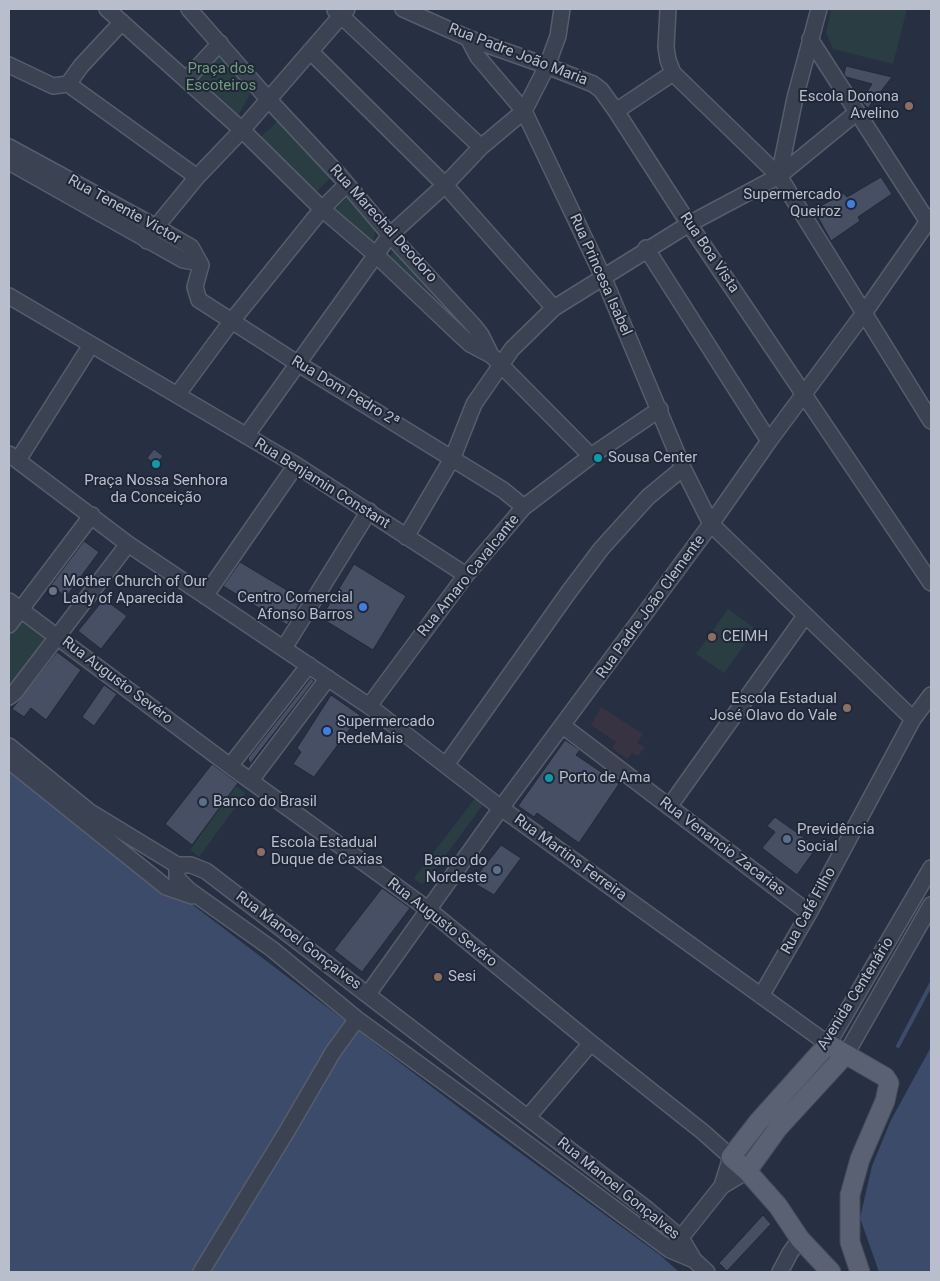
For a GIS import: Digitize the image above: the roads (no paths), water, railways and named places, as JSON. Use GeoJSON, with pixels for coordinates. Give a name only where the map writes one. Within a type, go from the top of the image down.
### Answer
{"type":"FeatureCollection","features":[{"type":"Feature","properties":{"kind":"main road","name":"Rua Martins Ferreira"},"geometry":{"type":"LineString","coordinates":[[828,1044],[885,1077],[889,1083],[885,1101],[860,1159],[850,1195],[850,1242],[860,1272]]}},
{"type":"Feature","properties":{"kind":"main road","name":"Avenida Centenário"},"geometry":{"type":"LineString","coordinates":[[731,1157],[759,1121],[828,1044]]}},
{"type":"Feature","properties":{"kind":"main road","name":"Avenida Centenário"},"geometry":{"type":"LineString","coordinates":[[747,1171],[778,1128],[846,1054]]}},
{"type":"Feature","properties":{"kind":"main road","name":"Rua Augusto Sevéro"},"geometry":{"type":"LineString","coordinates":[[731,1157],[747,1171],[778,1206],[800,1239],[831,1272]]}},
{"type":"Feature","properties":{"kind":"street","name":"Rua Marechal Deodoro"},"geometry":{"type":"LineString","coordinates":[[107,9],[242,130],[322,209],[376,256],[470,344],[496,360],[591,456]]}},
{"type":"Feature","properties":{"kind":"street","name":"Rua Marechal Deodoro"},"geometry":{"type":"LineString","coordinates":[[189,9],[268,99],[347,184],[390,235],[474,326],[496,360]]}},
{"type":"Feature","properties":{"kind":"street","name":"Rua Padre João Maria"},"geometry":{"type":"LineString","coordinates":[[402,9],[468,38],[547,66],[597,87],[602,90],[616,111]]}},
{"type":"Feature","properties":{"kind":"street"},"geometry":{"type":"LineString","coordinates":[[246,436],[390,235],[445,185],[482,147],[524,111],[547,66],[558,36],[562,9]]}},
{"type":"Feature","properties":{"kind":"street"},"geometry":{"type":"LineString","coordinates":[[668,9],[666,47],[673,73],[778,176],[931,421]]}},
{"type":"Feature","properties":{"kind":"street"},"geometry":{"type":"LineString","coordinates":[[778,176],[810,39],[819,9]]}},
{"type":"Feature","properties":{"kind":"street"},"geometry":{"type":"LineString","coordinates":[[147,241],[156,227],[197,177],[242,130],[310,51],[341,11],[482,147]]}},
{"type":"Feature","properties":{"kind":"street"},"geometry":{"type":"LineString","coordinates":[[68,84],[81,66],[122,22]]}},
{"type":"Feature","properties":{"kind":"street","name":"Rua Princesa Isabel"},"geometry":{"type":"LineString","coordinates":[[468,38],[478,57],[524,111],[604,279],[660,409],[683,468],[711,524],[913,719]]}},
{"type":"Feature","properties":{"kind":"street"},"geometry":{"type":"LineString","coordinates":[[810,39],[856,113],[929,220]]}},
{"type":"Feature","properties":{"kind":"street"},"geometry":{"type":"LineString","coordinates":[[186,80],[220,43]]}},
{"type":"Feature","properties":{"kind":"street"},"geometry":{"type":"LineString","coordinates":[[310,51],[445,185],[554,308]]}},
{"type":"Feature","properties":{"kind":"street"},"geometry":{"type":"LineString","coordinates":[[9,65],[53,86],[68,84],[197,177]]}},
{"type":"Feature","properties":{"kind":"street"},"geometry":{"type":"LineString","coordinates":[[616,111],[673,73]]}},
{"type":"Feature","properties":{"kind":"street","name":"Rua Boa Vista"},"geometry":{"type":"LineString","coordinates":[[616,111],[689,224],[931,583]]}},
{"type":"Feature","properties":{"kind":"street"},"geometry":{"type":"LineString","coordinates":[[406,537],[452,457],[474,404],[496,360],[512,349],[554,308],[604,279],[646,249],[778,176],[856,113]]}},
{"type":"Feature","properties":{"kind":"street","name":"Rua Tenente Victor"},"geometry":{"type":"LineString","coordinates":[[9,146],[147,241],[183,260],[200,263]]}},
{"type":"Feature","properties":{"kind":"street","name":"Rua Tenente Victor"},"geometry":{"type":"LineString","coordinates":[[9,162],[156,227],[190,248],[200,263]]}},
{"type":"Feature","properties":{"kind":"street"},"geometry":{"type":"LineString","coordinates":[[177,395],[231,322],[322,209],[347,184]]}},
{"type":"Feature","properties":{"kind":"street","name":"Rua Padre João Clemente"},"geometry":{"type":"LineString","coordinates":[[368,994],[501,808],[864,313],[929,220]]}},
{"type":"Feature","properties":{"kind":"street"},"geometry":{"type":"LineString","coordinates":[[646,249],[769,441]]}},
{"type":"Feature","properties":{"kind":"street","name":"Rua Dom Pedro 2ª"},"geometry":{"type":"LineString","coordinates":[[200,263],[201,270],[195,287],[199,300],[297,363],[452,457],[503,490],[524,507]]}},
{"type":"Feature","properties":{"kind":"street","name":"Rua Benjamin Constant"},"geometry":{"type":"LineString","coordinates":[[9,296],[296,465],[466,575]]}},
{"type":"Feature","properties":{"kind":"street"},"geometry":{"type":"LineString","coordinates":[[13,457],[91,345]]}},
{"type":"Feature","properties":{"kind":"street","name":"Rua Amaro Cavalcante"},"geometry":{"type":"LineString","coordinates":[[369,706],[466,575],[524,507],[591,456],[660,409]]}},
{"type":"Feature","properties":{"kind":"street","name":"Rua Martins Ferreira"},"geometry":{"type":"LineString","coordinates":[[13,457],[128,544],[369,706],[501,808],[828,1044]]}},
{"type":"Feature","properties":{"kind":"street"},"geometry":{"type":"LineString","coordinates":[[205,596],[296,465]]}},
{"type":"Feature","properties":{"kind":"street"},"geometry":{"type":"LineString","coordinates":[[446,765],[568,592],[601,549],[648,497],[683,468]]}},
{"type":"Feature","properties":{"kind":"street"},"geometry":{"type":"LineString","coordinates":[[284,648],[368,511]]}},
{"type":"Feature","properties":{"kind":"street"},"geometry":{"type":"LineString","coordinates":[[9,625],[14,605],[92,515]]}},
{"type":"Feature","properties":{"kind":"street"},"geometry":{"type":"LineString","coordinates":[[9,697],[58,637],[128,544]]}},
{"type":"Feature","properties":{"kind":"street","name":"Rua Augusto Sevéro"},"geometry":{"type":"LineString","coordinates":[[14,605],[230,766],[429,910],[697,1127],[731,1157]]}},
{"type":"Feature","properties":{"kind":"street"},"geometry":{"type":"LineString","coordinates":[[669,807],[805,616]]}},
{"type":"Feature","properties":{"kind":"street"},"geometry":{"type":"LineString","coordinates":[[230,766],[309,665]]}},
{"type":"Feature","properties":{"kind":"street"},"geometry":{"type":"LineString","coordinates":[[251,780],[328,678]]}},
{"type":"Feature","properties":{"kind":"street","name":"Rua Café Filho"},"geometry":{"type":"LineString","coordinates":[[761,996],[809,913],[913,719],[931,694]]}},
{"type":"Feature","properties":{"kind":"street","name":"Rua Venancio Zacarias"},"geometry":{"type":"LineString","coordinates":[[562,726],[809,913]]}},
{"type":"Feature","properties":{"kind":"street","name":"Rua Manoel Gonçalves"},"geometry":{"type":"LineString","coordinates":[[9,746],[90,812],[177,866],[191,865],[206,871],[648,1210],[681,1238],[694,1260]]}},
{"type":"Feature","properties":{"kind":"street"},"geometry":{"type":"LineString","coordinates":[[9,761],[166,887],[188,894],[312,988],[322,991]]}},
{"type":"Feature","properties":{"kind":"street","name":"Rua Manoel Gonçalves"},"geometry":{"type":"LineString","coordinates":[[177,866],[177,878],[189,890],[272,949],[355,1022],[431,1073],[670,1250],[694,1260]]}},
{"type":"Feature","properties":{"kind":"street","name":"Avenida Centenário"},"geometry":{"type":"LineString","coordinates":[[828,1044],[931,868]]}},
{"type":"Feature","properties":{"kind":"street","name":"Avenida Centenário"},"geometry":{"type":"LineString","coordinates":[[846,1054],[931,905]]}},
{"type":"Feature","properties":{"kind":"street"},"geometry":{"type":"LineString","coordinates":[[201,1272],[288,1131],[333,1052],[355,1022]]}},
{"type":"Feature","properties":{"kind":"street"},"geometry":{"type":"LineString","coordinates":[[528,1117],[591,1043]]}},
{"type":"Feature","properties":{"kind":"street"},"geometry":{"type":"LineString","coordinates":[[431,1073],[448,1056]]}},
{"type":"Feature","properties":{"kind":"street"},"geometry":{"type":"LineString","coordinates":[[562,1169],[577,1156]]}},
{"type":"Feature","properties":{"kind":"street","name":"Avenida Centenário"},"geometry":{"type":"LineString","coordinates":[[722,1186],[731,1157]]}},
{"type":"Feature","properties":{"kind":"street","name":"Avenida Centenário"},"geometry":{"type":"LineString","coordinates":[[670,1250],[722,1186],[747,1171]]}},
{"type":"Feature","properties":{"kind":"street"},"geometry":{"type":"LineString","coordinates":[[780,1272],[800,1239]]}},
{"type":"Feature","properties":{"kind":"street"},"geometry":{"type":"LineString","coordinates":[[694,1260],[707,1272]]}},
{"type":"Feature","properties":{"kind":"water"},"geometry":{"type":"Polygon","coordinates":[[[9,765],[478,1122],[660,1255],[679,1272],[9,1272],[9,765]]]}},
{"type":"Feature","properties":{"kind":"water"},"geometry":{"type":"Polygon","coordinates":[[[931,1047],[931,1272],[879,1272],[860,1218],[872,1166],[891,1120],[931,1047]]]}},
{"type":"Feature","properties":{"kind":"waterway"},"geometry":{"type":"LineString","coordinates":[[898,1046],[931,984]]}},
{"type":"Feature","properties":{"kind":"place","name":"Escola Donona Avelino"},"geometry":{"type":"Point","coordinates":[909,106]}},
{"type":"Feature","properties":{"kind":"place","name":"Supermercado Queiroz"},"geometry":{"type":"Point","coordinates":[851,204]}},
{"type":"Feature","properties":{"kind":"place","name":"Sousa Center"},"geometry":{"type":"Point","coordinates":[598,458]}},
{"type":"Feature","properties":{"kind":"place","name":"Praça Nossa Senhora da Conceição"},"geometry":{"type":"Point","coordinates":[156,464]}},
{"type":"Feature","properties":{"kind":"place","name":"Mother Church of Our Lady of Aparecida"},"geometry":{"type":"Point","coordinates":[53,591]}},
{"type":"Feature","properties":{"kind":"place","name":"Centro Comercial Afonso Barros"},"geometry":{"type":"Point","coordinates":[363,607]}},
{"type":"Feature","properties":{"kind":"place","name":"CEIMH"},"geometry":{"type":"Point","coordinates":[712,637]}},
{"type":"Feature","properties":{"kind":"place","name":"Escola Estadual José Olavo do Vale"},"geometry":{"type":"Point","coordinates":[847,708]}},
{"type":"Feature","properties":{"kind":"place","name":"Supermercado RedeMais"},"geometry":{"type":"Point","coordinates":[327,731]}},
{"type":"Feature","properties":{"kind":"place","name":"Porto de Ama"},"geometry":{"type":"Point","coordinates":[549,778]}},
{"type":"Feature","properties":{"kind":"place","name":"Banco do Brasil"},"geometry":{"type":"Point","coordinates":[203,802]}},
{"type":"Feature","properties":{"kind":"place","name":"Previdência Social"},"geometry":{"type":"Point","coordinates":[787,839]}},
{"type":"Feature","properties":{"kind":"place","name":"Escola Estadual Duque de Caxias"},"geometry":{"type":"Point","coordinates":[261,852]}},
{"type":"Feature","properties":{"kind":"place","name":"Banco do Nordeste"},"geometry":{"type":"Point","coordinates":[497,870]}},
{"type":"Feature","properties":{"kind":"place","name":"Sesi"},"geometry":{"type":"Point","coordinates":[438,977]}},
{"type":"Feature","properties":{"kind":"park label","name":"Praça dos Escoteiros"},"geometry":{"type":"Point","coordinates":[221,78]}}]}
